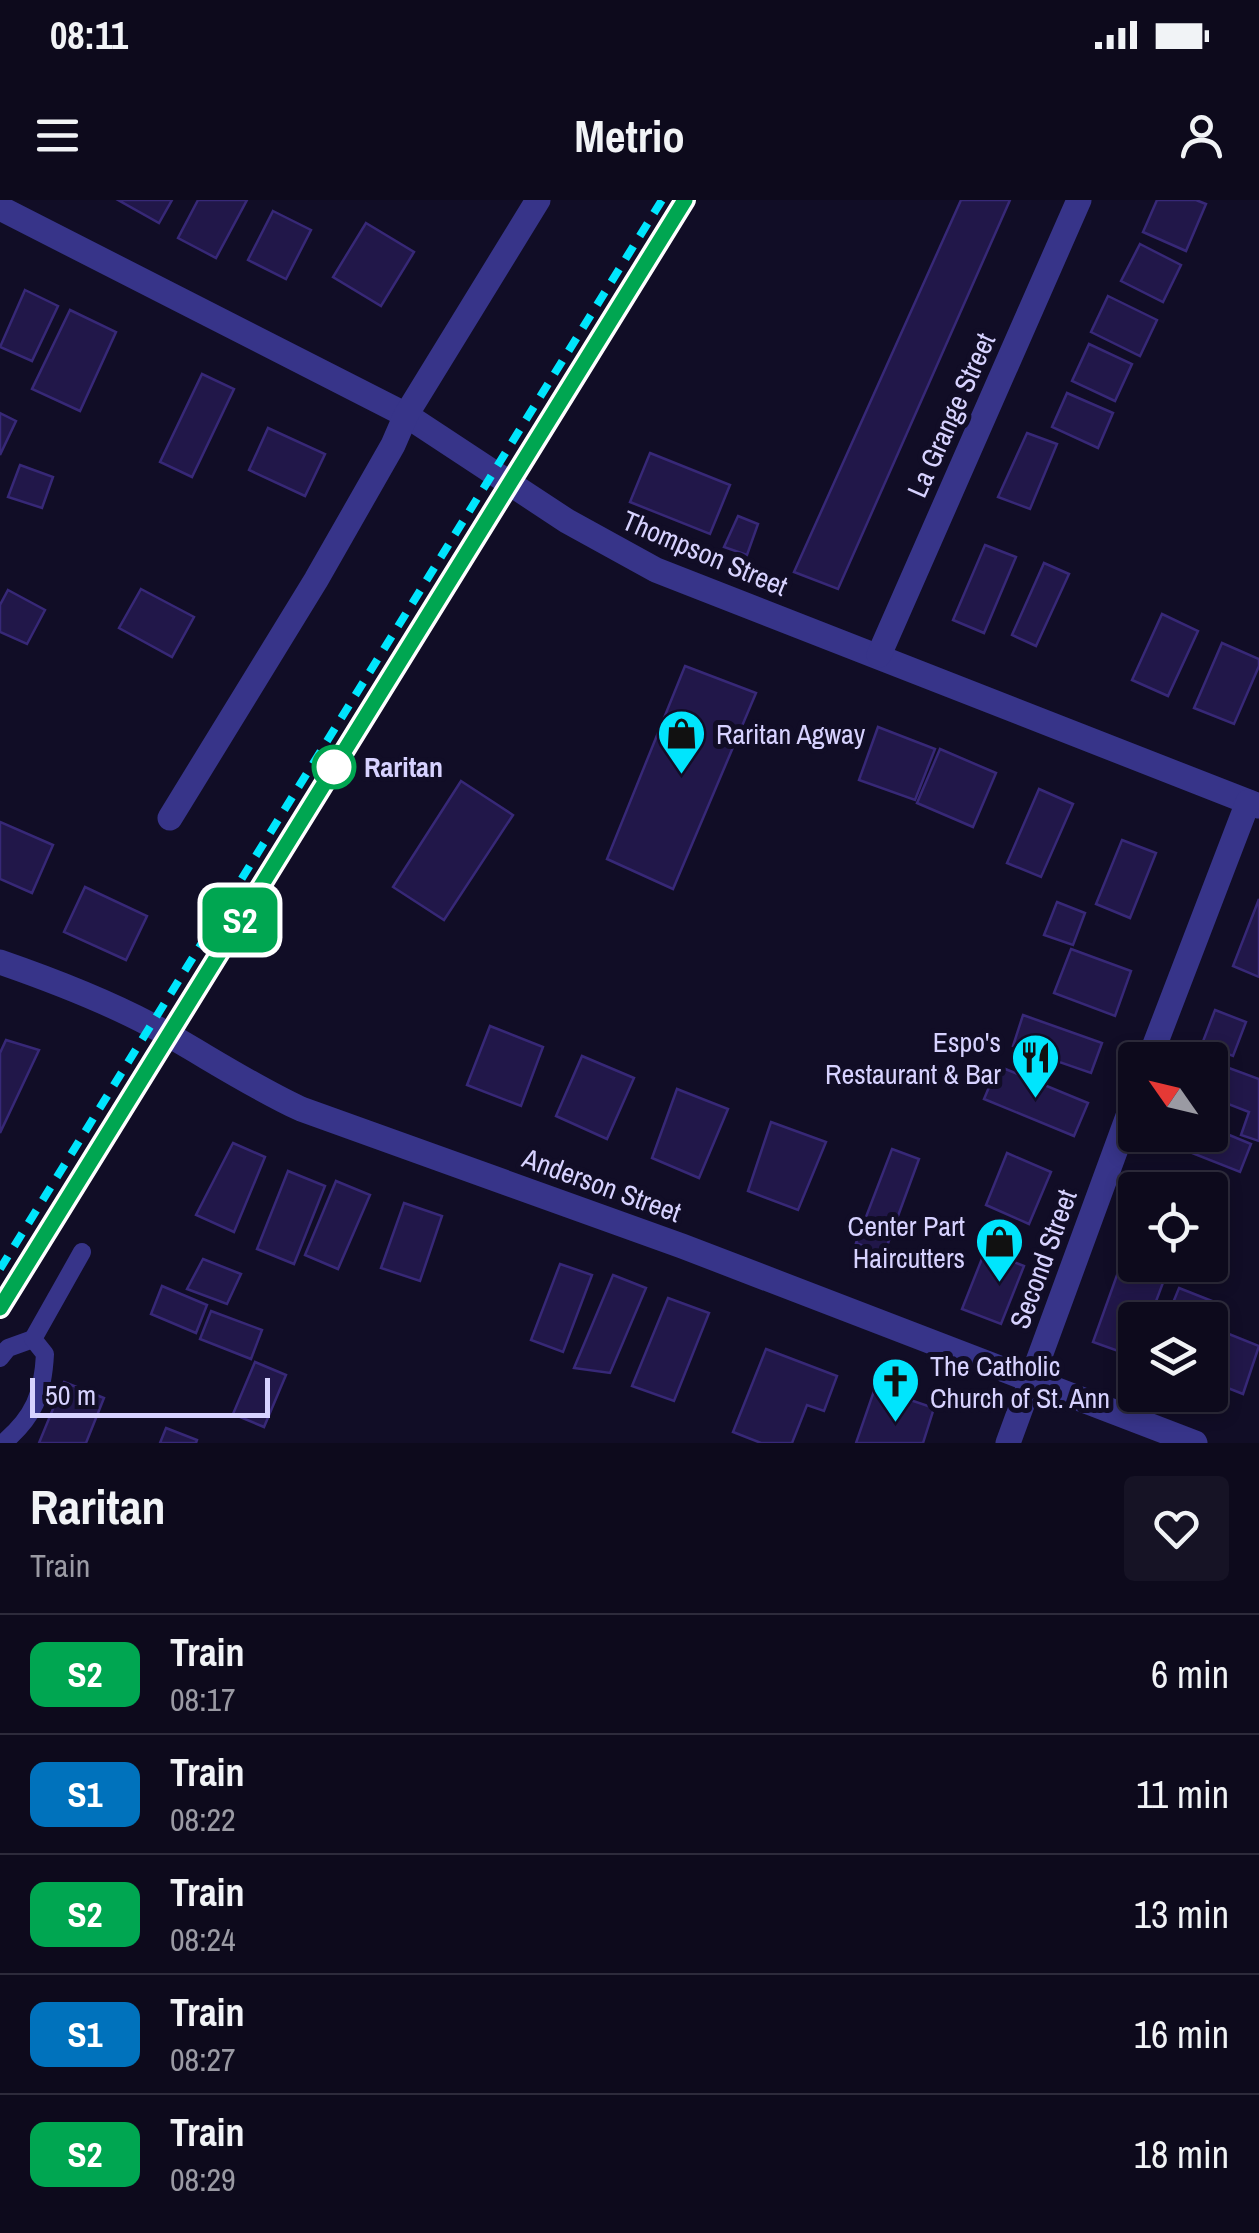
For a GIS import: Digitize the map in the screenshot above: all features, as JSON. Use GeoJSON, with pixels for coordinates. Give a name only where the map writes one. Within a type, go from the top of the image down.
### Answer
{"type":"FeatureCollection","features":[{"type":"Feature","properties":{"kind":"street"},"geometry":{"type":"LineString","coordinates":[[0,207],[4,200]]}},
{"type":"Feature","properties":{"kind":"street"},"geometry":{"type":"LineString","coordinates":[[170,818],[316,580],[406,415],[538,200]]}},
{"type":"Feature","properties":{"kind":"street","name":"La Grange Street"},"geometry":{"type":"LineString","coordinates":[[878,655],[1079,200]]}},
{"type":"Feature","properties":{"kind":"street","name":"Thompson Street"},"geometry":{"type":"LineString","coordinates":[[0,207],[406,415],[613,549],[686,583],[1254,804]]}},
{"type":"Feature","properties":{"kind":"street"},"geometry":{"type":"LineString","coordinates":[[1156,1042],[1254,804]]}},
{"type":"Feature","properties":{"kind":"street","name":"Anderson Street"},"geometry":{"type":"LineString","coordinates":[[0,962],[91,995],[151,1025],[262,1092],[301,1109],[682,1246],[1194,1443]]}},
{"type":"Feature","properties":{"kind":"street","name":"Second Street"},"geometry":{"type":"LineString","coordinates":[[1008,1443],[1118,1143]]}},
{"type":"Feature","properties":{"kind":"lane"},"geometry":{"type":"LineString","coordinates":[[0,1358],[8,1348],[33,1339],[82,1252]]}},
{"type":"Feature","properties":{"kind":"lane"},"geometry":{"type":"LineString","coordinates":[[3,1443],[37,1405],[45,1354],[33,1339]]}},
{"type":"Feature","properties":{"kind":"building"},"geometry":{"type":"Polygon","coordinates":[[[118,200],[172,200],[159,223],[118,200]]]}},
{"type":"Feature","properties":{"kind":"building"},"geometry":{"type":"Polygon","coordinates":[[[198,200],[247,200],[216,258],[178,238],[198,200]]]}},
{"type":"Feature","properties":{"kind":"building"},"geometry":{"type":"Polygon","coordinates":[[[961,200],[1010,200],[838,589],[794,572],[961,200]]]}},
{"type":"Feature","properties":{"kind":"building"},"geometry":{"type":"Polygon","coordinates":[[[1157,200],[1196,200],[1206,204],[1186,251],[1143,232],[1157,200]]]}},
{"type":"Feature","properties":{"kind":"building"},"geometry":{"type":"Polygon","coordinates":[[[273,211],[311,230],[286,279],[248,260],[273,211]]]}},
{"type":"Feature","properties":{"kind":"building"},"geometry":{"type":"Polygon","coordinates":[[[366,223],[414,252],[381,306],[333,277],[366,223]]]}},
{"type":"Feature","properties":{"kind":"building"},"geometry":{"type":"Polygon","coordinates":[[[1140,244],[1181,265],[1163,302],[1121,281],[1140,244]]]}},
{"type":"Feature","properties":{"kind":"building"},"geometry":{"type":"Polygon","coordinates":[[[25,290],[58,306],[32,361],[0,347],[25,290]]]}},
{"type":"Feature","properties":{"kind":"building"},"geometry":{"type":"Polygon","coordinates":[[[1108,296],[1157,320],[1140,356],[1091,332],[1108,296]]]}},
{"type":"Feature","properties":{"kind":"building"},"geometry":{"type":"Polygon","coordinates":[[[70,310],[116,332],[80,411],[32,389],[70,310]]]}},
{"type":"Feature","properties":{"kind":"building"},"geometry":{"type":"Polygon","coordinates":[[[1089,344],[1132,364],[1115,401],[1072,381],[1089,344]]]}},
{"type":"Feature","properties":{"kind":"building"},"geometry":{"type":"Polygon","coordinates":[[[202,374],[234,389],[192,477],[160,462],[202,374]]]}},
{"type":"Feature","properties":{"kind":"building"},"geometry":{"type":"Polygon","coordinates":[[[1067,393],[1113,413],[1098,448],[1052,427],[1067,393]]]}},
{"type":"Feature","properties":{"kind":"building"},"geometry":{"type":"Polygon","coordinates":[[[0,413],[16,421],[0,455],[0,413]]]}},
{"type":"Feature","properties":{"kind":"building"},"geometry":{"type":"Polygon","coordinates":[[[268,428],[325,454],[305,496],[249,470],[268,428]]]}},
{"type":"Feature","properties":{"kind":"building"},"geometry":{"type":"Polygon","coordinates":[[[1027,433],[1057,444],[1030,509],[998,497],[1027,433]]]}},
{"type":"Feature","properties":{"kind":"building"},"geometry":{"type":"Polygon","coordinates":[[[650,453],[730,485],[710,534],[630,502],[650,453]]]}},
{"type":"Feature","properties":{"kind":"building"},"geometry":{"type":"Polygon","coordinates":[[[20,465],[53,477],[42,508],[8,497],[20,465]]]}},
{"type":"Feature","properties":{"kind":"building"},"geometry":{"type":"Polygon","coordinates":[[[738,516],[758,524],[747,555],[724,547],[738,516]]]}},
{"type":"Feature","properties":{"kind":"building"},"geometry":{"type":"Polygon","coordinates":[[[985,545],[1016,557],[984,633],[953,620],[985,545]]]}},
{"type":"Feature","properties":{"kind":"building"},"geometry":{"type":"Polygon","coordinates":[[[1044,563],[1069,574],[1036,646],[1012,635],[1044,563]]]}},
{"type":"Feature","properties":{"kind":"building"},"geometry":{"type":"Polygon","coordinates":[[[141,589],[194,617],[172,657],[119,628],[141,589]]]}},
{"type":"Feature","properties":{"kind":"building"},"geometry":{"type":"Polygon","coordinates":[[[8,590],[45,610],[27,644],[0,632],[0,605],[8,590]]]}},
{"type":"Feature","properties":{"kind":"building"},"geometry":{"type":"Polygon","coordinates":[[[1162,614],[1198,631],[1168,696],[1132,680],[1162,614]]]}},
{"type":"Feature","properties":{"kind":"building"},"geometry":{"type":"Polygon","coordinates":[[[1222,643],[1259,659],[1234,724],[1194,708],[1222,643]]]}},
{"type":"Feature","properties":{"kind":"building","name":"Raritan Agway"},"geometry":{"type":"Polygon","coordinates":[[[685,666],[756,693],[673,889],[607,859],[685,666]]]}},
{"type":"Feature","properties":{"kind":"building"},"geometry":{"type":"Polygon","coordinates":[[[878,727],[935,749],[915,800],[859,780],[878,727]]]}},
{"type":"Feature","properties":{"kind":"building"},"geometry":{"type":"Polygon","coordinates":[[[940,749],[996,773],[973,827],[917,803],[940,749]]]}},
{"type":"Feature","properties":{"kind":"building","name":"Raritan"},"geometry":{"type":"Polygon","coordinates":[[[461,781],[513,815],[444,920],[393,887],[461,781]]]}},
{"type":"Feature","properties":{"kind":"building"},"geometry":{"type":"Polygon","coordinates":[[[1039,789],[1073,804],[1041,877],[1007,863],[1039,789]]]}},
{"type":"Feature","properties":{"kind":"building"},"geometry":{"type":"Polygon","coordinates":[[[0,822],[53,845],[32,893],[0,879],[0,822]]]}},
{"type":"Feature","properties":{"kind":"building"},"geometry":{"type":"Polygon","coordinates":[[[1122,840],[1156,853],[1130,918],[1096,904],[1122,840]]]}},
{"type":"Feature","properties":{"kind":"building"},"geometry":{"type":"Polygon","coordinates":[[[85,887],[147,916],[126,960],[64,932],[85,887]]]}},
{"type":"Feature","properties":{"kind":"building"},"geometry":{"type":"Polygon","coordinates":[[[1259,899],[1259,977],[1233,966],[1259,899]]]}},
{"type":"Feature","properties":{"kind":"building"},"geometry":{"type":"Polygon","coordinates":[[[1057,902],[1085,913],[1073,945],[1044,935],[1057,902]]]}},
{"type":"Feature","properties":{"kind":"building"},"geometry":{"type":"Polygon","coordinates":[[[1071,949],[1131,971],[1115,1016],[1054,993],[1071,949]]]}},
{"type":"Feature","properties":{"kind":"building"},"geometry":{"type":"Polygon","coordinates":[[[1215,1010],[1246,1022],[1233,1056],[1228,1054],[1228,1042],[1203,1042],[1215,1010]]]}},
{"type":"Feature","properties":{"kind":"building"},"geometry":{"type":"Polygon","coordinates":[[[1023,1015],[1102,1043],[1091,1073],[1013,1046],[1023,1015]]]}},
{"type":"Feature","properties":{"kind":"building"},"geometry":{"type":"Polygon","coordinates":[[[490,1026],[543,1047],[521,1106],[467,1085],[490,1026]]]}},
{"type":"Feature","properties":{"kind":"building"},"geometry":{"type":"Polygon","coordinates":[[[6,1040],[39,1050],[0,1133],[0,1053],[6,1040]]]}},
{"type":"Feature","properties":{"kind":"building"},"geometry":{"type":"Polygon","coordinates":[[[582,1056],[634,1078],[607,1139],[556,1116],[582,1056]]]}},
{"type":"Feature","properties":{"kind":"building","name":"Espo's Restaurant & Bar"},"geometry":{"type":"Polygon","coordinates":[[[998,1066],[1088,1103],[1074,1136],[984,1099],[998,1066]]]}},
{"type":"Feature","properties":{"kind":"building"},"geometry":{"type":"Polygon","coordinates":[[[1228,1068],[1259,1079],[1259,1141],[1241,1135],[1249,1112],[1228,1104],[1228,1068]]]}},
{"type":"Feature","properties":{"kind":"building"},"geometry":{"type":"Polygon","coordinates":[[[677,1089],[728,1109],[699,1178],[652,1158],[677,1089]]]}},
{"type":"Feature","properties":{"kind":"building"},"geometry":{"type":"Polygon","coordinates":[[[771,1122],[826,1142],[798,1210],[748,1191],[771,1122]]]}},
{"type":"Feature","properties":{"kind":"building"},"geometry":{"type":"Polygon","coordinates":[[[1228,1134],[1251,1144],[1240,1172],[1190,1152],[1228,1152],[1228,1134]]]}},
{"type":"Feature","properties":{"kind":"building"},"geometry":{"type":"Polygon","coordinates":[[[233,1143],[265,1157],[234,1232],[196,1215],[233,1143]]]}},
{"type":"Feature","properties":{"kind":"building"},"geometry":{"type":"Polygon","coordinates":[[[892,1149],[919,1159],[884,1254],[856,1243],[892,1149]]]}},
{"type":"Feature","properties":{"kind":"building"},"geometry":{"type":"Polygon","coordinates":[[[1007,1153],[1051,1172],[1029,1224],[986,1205],[1007,1153]]]}},
{"type":"Feature","properties":{"kind":"building"},"geometry":{"type":"Polygon","coordinates":[[[288,1171],[325,1186],[294,1264],[257,1249],[288,1171]]]}},
{"type":"Feature","properties":{"kind":"building"},"geometry":{"type":"Polygon","coordinates":[[[336,1181],[370,1195],[338,1269],[305,1255],[336,1181]]]}},
{"type":"Feature","properties":{"kind":"building"},"geometry":{"type":"Polygon","coordinates":[[[404,1203],[442,1216],[420,1281],[381,1268],[404,1203]]]}},
{"type":"Feature","properties":{"kind":"building"},"geometry":{"type":"Polygon","coordinates":[[[985,1251],[1024,1266],[1001,1324],[962,1309],[985,1251]]]}},
{"type":"Feature","properties":{"kind":"building"},"geometry":{"type":"Polygon","coordinates":[[[203,1259],[241,1274],[227,1304],[187,1289],[203,1259]]]}},
{"type":"Feature","properties":{"kind":"building"},"geometry":{"type":"Polygon","coordinates":[[[560,1264],[592,1275],[563,1352],[531,1340],[560,1264]]]}},
{"type":"Feature","properties":{"kind":"building"},"geometry":{"type":"Polygon","coordinates":[[[1118,1272],[1118,1282],[1163,1282],[1156,1302],[1118,1302],[1118,1351],[1093,1342],[1118,1272]]]}},
{"type":"Feature","properties":{"kind":"building"},"geometry":{"type":"Polygon","coordinates":[[[613,1275],[646,1288],[610,1373],[574,1368],[613,1275]]]}},
{"type":"Feature","properties":{"kind":"building"},"geometry":{"type":"Polygon","coordinates":[[[162,1286],[207,1305],[196,1333],[151,1314],[162,1286]]]}},
{"type":"Feature","properties":{"kind":"building"},"geometry":{"type":"Polygon","coordinates":[[[1179,1288],[1212,1301],[1212,1302],[1173,1302],[1179,1288]]]}},
{"type":"Feature","properties":{"kind":"building"},"geometry":{"type":"Polygon","coordinates":[[[668,1298],[709,1313],[674,1401],[632,1386],[668,1298]]]}},
{"type":"Feature","properties":{"kind":"building"},"geometry":{"type":"Polygon","coordinates":[[[211,1311],[262,1330],[251,1359],[200,1339],[211,1311]]]}},
{"type":"Feature","properties":{"kind":"building"},"geometry":{"type":"Polygon","coordinates":[[[1228,1334],[1259,1346],[1243,1394],[1228,1388],[1228,1334]]]}},
{"type":"Feature","properties":{"kind":"building"},"geometry":{"type":"Polygon","coordinates":[[[766,1349],[837,1376],[824,1411],[807,1405],[792,1443],[761,1443],[733,1432],[766,1349]]]}},
{"type":"Feature","properties":{"kind":"building"},"geometry":{"type":"Polygon","coordinates":[[[255,1362],[286,1375],[264,1427],[233,1414],[255,1362]]]}},
{"type":"Feature","properties":{"kind":"building"},"geometry":{"type":"Polygon","coordinates":[[[64,1382],[104,1398],[86,1443],[39,1443],[64,1382]]]}},
{"type":"Feature","properties":{"kind":"building","name":"The Catholic Church of St. Ann"},"geometry":{"type":"Polygon","coordinates":[[[875,1388],[934,1408],[923,1443],[856,1443],[875,1388]]]}},
{"type":"Feature","properties":{"kind":"building"},"geometry":{"type":"Polygon","coordinates":[[[166,1428],[197,1440],[196,1443],[160,1443],[166,1428]]]}},
{"type":"Feature","properties":{"kind":"railway"},"geometry":{"type":"LineString","coordinates":[[0,1269],[662,200]]}},
{"type":"Feature","properties":{"kind":"railway"},"geometry":{"type":"LineString","coordinates":[[0,1308],[685,200]]}},
{"type":"Feature","properties":{"kind":"train","name":"S2"},"geometry":{"type":"LineString","coordinates":[[0,1308],[685,200]]}},
{"type":"Feature","properties":{"kind":"place","name":"Raritan"},"geometry":{"type":"Point","coordinates":[334,767]}},
{"type":"Feature","properties":{"kind":"place","name":"Raritan Agway"},"geometry":{"type":"Point","coordinates":[681,776]}},
{"type":"Feature","properties":{"kind":"place","name":"Espo's Restaurant & Bar"},"geometry":{"type":"Point","coordinates":[1036,1100]}},
{"type":"Feature","properties":{"kind":"place","name":"Center Part Haircutters"},"geometry":{"type":"Point","coordinates":[1000,1284]}},
{"type":"Feature","properties":{"kind":"place","name":"The Catholic Church of St. Ann"},"geometry":{"type":"Point","coordinates":[895,1424]}}]}
